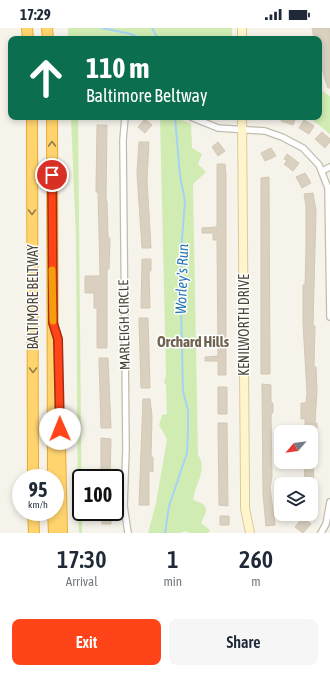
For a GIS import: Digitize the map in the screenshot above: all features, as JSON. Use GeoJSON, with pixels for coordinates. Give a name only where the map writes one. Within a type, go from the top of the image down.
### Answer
{"type":"FeatureCollection","features":[{"type":"Feature","properties":{"kind":"highway","name":"BALTIMORE BELTWAY"},"geometry":{"type":"LineString","coordinates":[[32,120],[33,469]]}},
{"type":"Feature","properties":{"kind":"highway","name":"BALTIMORE BELTWAY"},"geometry":{"type":"LineString","coordinates":[[52,120],[53,469]]}},
{"type":"Feature","properties":{"kind":"highway"},"geometry":{"type":"LineString","coordinates":[[53,323],[58,339],[62,533]]}},
{"type":"Feature","properties":{"kind":"highway"},"geometry":{"type":"LineString","coordinates":[[33,533],[34,521]]}},
{"type":"Feature","properties":{"kind":"highway"},"geometry":{"type":"LineString","coordinates":[[54,521],[54,533]]}},
{"type":"Feature","properties":{"kind":"street","name":"MARLEIGH CIRCLE"},"geometry":{"type":"LineString","coordinates":[[125,120],[123,140],[126,449],[124,506],[128,533]]}},
{"type":"Feature","properties":{"kind":"street"},"geometry":{"type":"LineString","coordinates":[[198,120],[218,128],[265,131],[293,142],[312,156],[322,171],[328,188],[330,317]]}},
{"type":"Feature","properties":{"kind":"street","name":"KENILWORTH DRIVE"},"geometry":{"type":"LineString","coordinates":[[242,120],[245,508],[250,533]]}},
{"type":"Feature","properties":{"kind":"street"},"geometry":{"type":"LineString","coordinates":[[322,171],[330,167]]}},
{"type":"Feature","properties":{"kind":"street"},"geometry":{"type":"LineString","coordinates":[[321,533],[326,524],[330,502]]}},
{"type":"Feature","properties":{"kind":"green space"},"geometry":{"type":"Polygon","coordinates":[[[68,28],[232,28],[232,36],[68,36],[68,28]]]}},
{"type":"Feature","properties":{"kind":"green space"},"geometry":{"type":"Polygon","coordinates":[[[322,91],[330,96],[330,134],[313,120],[322,120],[322,91]]]}},
{"type":"Feature","properties":{"kind":"green space"},"geometry":{"type":"Polygon","coordinates":[[[71,120],[78,120],[81,469],[78,469],[76,238],[71,120]]]}},
{"type":"Feature","properties":{"kind":"green space"},"geometry":{"type":"Polygon","coordinates":[[[160,120],[182,120],[191,124],[192,148],[202,154],[198,164],[206,172],[193,184],[198,455],[202,466],[193,500],[202,504],[206,508],[201,523],[210,530],[208,533],[189,533],[186,531],[180,533],[148,533],[156,503],[167,439],[159,425],[162,415],[167,414],[166,385],[164,382],[166,376],[160,120]]]}},
{"type":"Feature","properties":{"kind":"green space"},"geometry":{"type":"Polygon","coordinates":[[[78,521],[82,521],[82,533],[79,533],[78,521]]]}},
{"type":"Feature","properties":{"kind":"building"},"geometry":{"type":"Polygon","coordinates":[[[312,28],[330,28],[330,88],[328,88],[322,66],[322,36],[313,36],[312,28]]]}},
{"type":"Feature","properties":{"kind":"building"},"geometry":{"type":"Polygon","coordinates":[[[144,120],[152,125],[145,133],[138,127],[144,120]]]}},
{"type":"Feature","properties":{"kind":"building"},"geometry":{"type":"Polygon","coordinates":[[[281,120],[295,120],[293,125],[281,120]]]}},
{"type":"Feature","properties":{"kind":"building"},"geometry":{"type":"Polygon","coordinates":[[[304,120],[314,126],[309,134],[299,128],[304,120]]]}},
{"type":"Feature","properties":{"kind":"building"},"geometry":{"type":"Polygon","coordinates":[[[97,125],[107,125],[106,201],[108,238],[110,238],[109,269],[107,269],[107,348],[97,348],[97,308],[94,308],[94,293],[85,293],[85,276],[100,276],[98,192],[96,192],[97,125]]]}},
{"type":"Feature","properties":{"kind":"building"},"geometry":{"type":"Polygon","coordinates":[[[322,132],[330,139],[330,142],[325,148],[315,139],[322,132]]]}},
{"type":"Feature","properties":{"kind":"building"},"geometry":{"type":"Polygon","coordinates":[[[139,142],[149,142],[147,180],[151,248],[142,248],[137,173],[139,142]]]}},
{"type":"Feature","properties":{"kind":"building"},"geometry":{"type":"Polygon","coordinates":[[[218,142],[225,151],[218,156],[212,147],[218,142]]]}},
{"type":"Feature","properties":{"kind":"building"},"geometry":{"type":"Polygon","coordinates":[[[271,148],[276,156],[265,161],[261,153],[271,148]]]}},
{"type":"Feature","properties":{"kind":"building"},"geometry":{"type":"Polygon","coordinates":[[[287,154],[299,163],[293,171],[284,164],[287,161],[284,159],[287,154]]]}},
{"type":"Feature","properties":{"kind":"building"},"geometry":{"type":"Polygon","coordinates":[[[217,164],[225,164],[226,175],[226,375],[218,375],[218,361],[205,361],[205,357],[218,356],[217,240],[213,240],[213,233],[202,233],[202,228],[217,227],[217,164]]]}},
{"type":"Feature","properties":{"kind":"building"},"geometry":{"type":"Polygon","coordinates":[[[305,173],[311,183],[302,188],[296,177],[305,173]]]}},
{"type":"Feature","properties":{"kind":"building"},"geometry":{"type":"Polygon","coordinates":[[[269,177],[270,374],[261,374],[261,178],[269,177]]]}},
{"type":"Feature","properties":{"kind":"building"},"geometry":{"type":"Polygon","coordinates":[[[313,193],[316,211],[313,326],[315,326],[314,367],[316,367],[317,390],[315,423],[317,423],[317,425],[305,425],[305,419],[301,419],[301,403],[306,403],[307,393],[303,323],[303,285],[305,285],[306,250],[306,206],[304,194],[313,193]]]}},
{"type":"Feature","properties":{"kind":"building"},"geometry":{"type":"Polygon","coordinates":[[[142,259],[151,259],[151,271],[149,271],[150,308],[141,308],[142,259]]]}},
{"type":"Feature","properties":{"kind":"building"},"geometry":{"type":"Polygon","coordinates":[[[139,318],[148,318],[150,388],[141,388],[139,318]]]}},
{"type":"Feature","properties":{"kind":"building"},"geometry":{"type":"Polygon","coordinates":[[[99,358],[108,358],[111,428],[101,428],[99,358]]]}},
{"type":"Feature","properties":{"kind":"building"},"geometry":{"type":"Polygon","coordinates":[[[262,384],[271,385],[271,403],[273,403],[273,413],[271,413],[272,477],[270,487],[275,525],[266,526],[263,494],[262,384]]]}},
{"type":"Feature","properties":{"kind":"building"},"geometry":{"type":"Polygon","coordinates":[[[218,387],[227,387],[227,414],[218,414],[218,387]]]}},
{"type":"Feature","properties":{"kind":"building"},"geometry":{"type":"Polygon","coordinates":[[[143,399],[150,399],[152,416],[151,457],[153,457],[153,472],[149,471],[149,505],[139,505],[143,399]]]}},
{"type":"Feature","properties":{"kind":"building"},"geometry":{"type":"Polygon","coordinates":[[[218,423],[227,423],[228,506],[219,505],[218,423]]]}},
{"type":"Feature","properties":{"kind":"building"},"geometry":{"type":"Polygon","coordinates":[[[101,438],[111,439],[110,469],[101,469],[101,438]]]}},
{"type":"Feature","properties":{"kind":"building"},"geometry":{"type":"Polygon","coordinates":[[[304,469],[313,469],[314,477],[305,477],[304,469]]]}},
{"type":"Feature","properties":{"kind":"building"},"geometry":{"type":"Polygon","coordinates":[[[220,516],[229,516],[229,525],[220,525],[220,516]]]}},
{"type":"Feature","properties":{"kind":"building"},"geometry":{"type":"Polygon","coordinates":[[[102,521],[111,521],[111,524],[102,524],[102,521]]]}},
{"type":"Feature","properties":{"kind":"building"},"geometry":{"type":"Polygon","coordinates":[[[300,521],[306,521],[311,524],[303,533],[295,527],[300,521]]]}},
{"type":"Feature","properties":{"kind":"waterway","name":"Worley's Run"},"geometry":{"type":"LineString","coordinates":[[102,28],[135,36]]}},
{"type":"Feature","properties":{"kind":"waterway"},"geometry":{"type":"LineString","coordinates":[[152,28],[156,36]]}},
{"type":"Feature","properties":{"kind":"waterway","name":"Worley's Run"},"geometry":{"type":"LineString","coordinates":[[165,533],[169,506],[187,453],[188,433],[188,410],[183,391],[181,309],[181,252],[185,201],[180,176],[175,120]]}},
{"type":"Feature","properties":{"kind":"slow traffic"},"geometry":{"type":"LineString","coordinates":[[52,270],[53,321]]}},
{"type":"Feature","properties":{"kind":"district","name":"Orchard Hills"},"geometry":{"type":"Point","coordinates":[193,342]}},
{"type":"Feature","properties":{"kind":"route"},"geometry":{"type":"LineString","coordinates":[[52,175],[53,323],[58,339],[60,429]]}}]}
